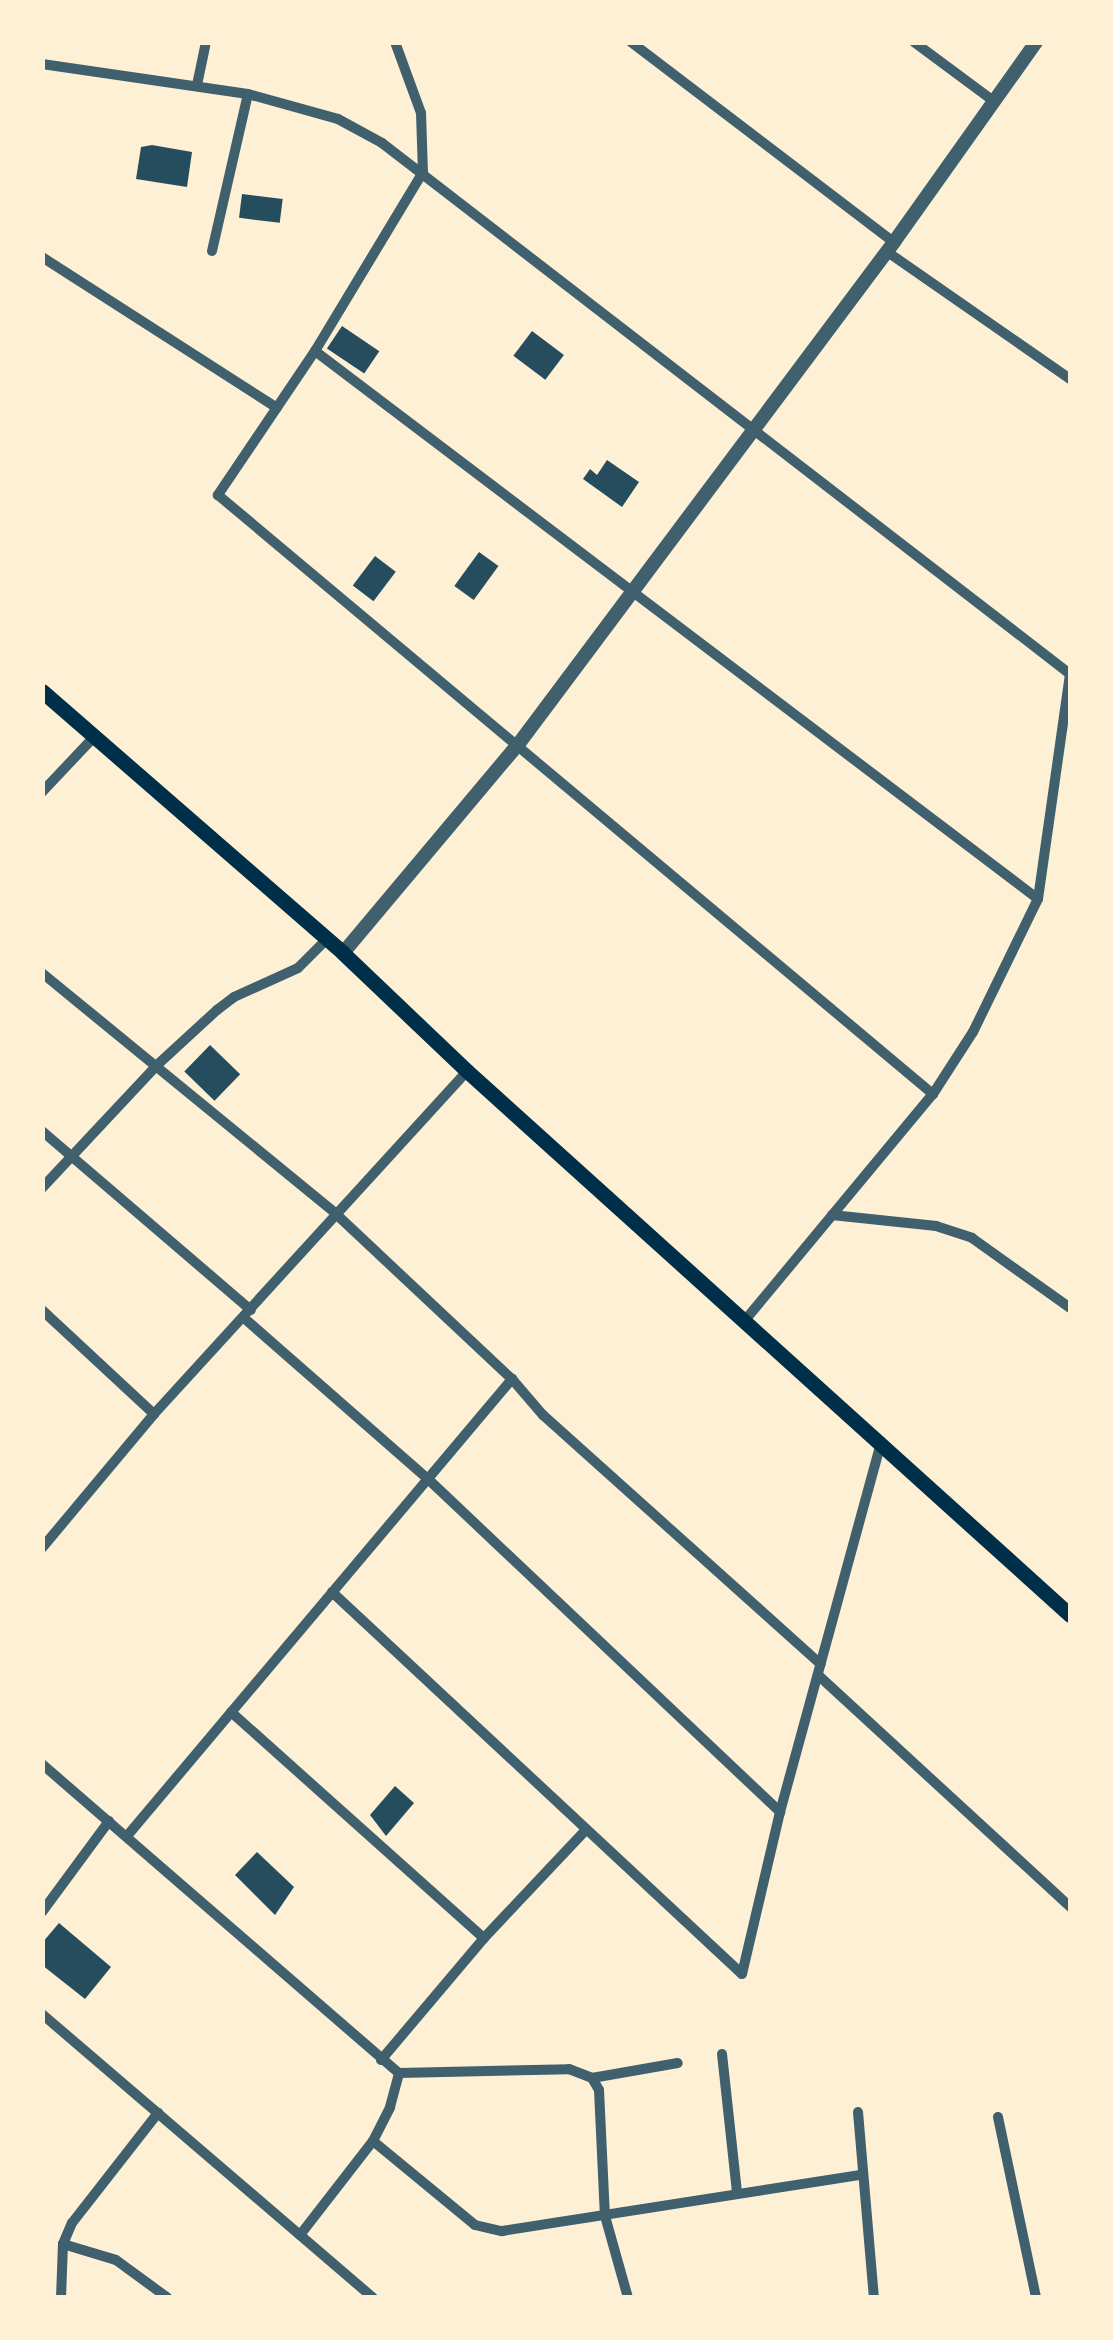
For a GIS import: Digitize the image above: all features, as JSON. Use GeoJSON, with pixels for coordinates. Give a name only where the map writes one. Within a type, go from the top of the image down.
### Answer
{"type":"FeatureCollection","features":[{"type":"Feature","properties":{"kind":"main road"},"geometry":{"type":"LineString","coordinates":[[42,691],[343,953],[467,1071],[882,1441],[1070,1615]]}},
{"type":"Feature","properties":{"kind":"street"},"geometry":{"type":"LineString","coordinates":[[196,84],[206,42]]}},
{"type":"Feature","properties":{"kind":"street"},"geometry":{"type":"LineString","coordinates":[[394,42],[421,113],[422,172],[315,351],[218,495],[933,1094]]}},
{"type":"Feature","properties":{"kind":"street"},"geometry":{"type":"LineString","coordinates":[[631,42],[890,247],[1070,379]]}},
{"type":"Feature","properties":{"kind":"street"},"geometry":{"type":"LineString","coordinates":[[914,42],[992,100]]}},
{"type":"Feature","properties":{"kind":"street"},"geometry":{"type":"LineString","coordinates":[[343,953],[516,746],[890,247],[1036,42]]}},
{"type":"Feature","properties":{"kind":"street"},"geometry":{"type":"LineString","coordinates":[[42,64],[196,84],[338,119],[422,172],[1070,674],[1038,900],[973,1032],[933,1094],[746,1320]]}},
{"type":"Feature","properties":{"kind":"street"},"geometry":{"type":"LineString","coordinates":[[212,251],[248,94]]}},
{"type":"Feature","properties":{"kind":"street"},"geometry":{"type":"LineString","coordinates":[[42,257],[277,408]]}},
{"type":"Feature","properties":{"kind":"street"},"geometry":{"type":"LineString","coordinates":[[315,351],[634,589],[1038,900]]}},
{"type":"Feature","properties":{"kind":"street"},"geometry":{"type":"LineString","coordinates":[[42,792],[94,737]]}},
{"type":"Feature","properties":{"kind":"street"},"geometry":{"type":"LineString","coordinates":[[42,1188],[156,1066],[226,1003],[298,968],[327,940]]}},
{"type":"Feature","properties":{"kind":"street"},"geometry":{"type":"LineString","coordinates":[[42,973],[336,1214],[512,1379],[544,1415],[1070,1907]]}},
{"type":"Feature","properties":{"kind":"street"},"geometry":{"type":"LineString","coordinates":[[42,1548],[154,1414],[467,1071]]}},
{"type":"Feature","properties":{"kind":"street"},"geometry":{"type":"LineString","coordinates":[[42,1130],[428,1479],[780,1812]]}},
{"type":"Feature","properties":{"kind":"street"},"geometry":{"type":"LineString","coordinates":[[832,1215],[936,1226],[972,1238],[1070,1308]]}},
{"type":"Feature","properties":{"kind":"street"},"geometry":{"type":"LineString","coordinates":[[42,1310],[154,1414]]}},
{"type":"Feature","properties":{"kind":"street"},"geometry":{"type":"LineString","coordinates":[[126,1836],[512,1379]]}},
{"type":"Feature","properties":{"kind":"street"},"geometry":{"type":"LineString","coordinates":[[332,1592],[584,1832],[742,1974],[780,1812],[882,1441]]}},
{"type":"Feature","properties":{"kind":"street"},"geometry":{"type":"LineString","coordinates":[[42,1523],[54,1534]]}},
{"type":"Feature","properties":{"kind":"street"},"geometry":{"type":"LineString","coordinates":[[231,1712],[484,1938]]}},
{"type":"Feature","properties":{"kind":"street"},"geometry":{"type":"LineString","coordinates":[[42,1764],[399,2074],[568,2069],[592,2078],[678,2064]]}},
{"type":"Feature","properties":{"kind":"street"},"geometry":{"type":"LineString","coordinates":[[42,1912],[109,1821]]}},
{"type":"Feature","properties":{"kind":"street"},"geometry":{"type":"LineString","coordinates":[[381,2060],[484,1938],[584,1832]]}},
{"type":"Feature","properties":{"kind":"street"},"geometry":{"type":"LineString","coordinates":[[42,2014],[373,2298]]}},
{"type":"Feature","properties":{"kind":"street"},"geometry":{"type":"LineString","coordinates":[[722,2054],[737,2192]]}},
{"type":"Feature","properties":{"kind":"street"},"geometry":{"type":"LineString","coordinates":[[300,2235],[374,2141],[390,2107],[399,2074]]}},
{"type":"Feature","properties":{"kind":"street"},"geometry":{"type":"LineString","coordinates":[[592,2078],[599,2090],[605,2216],[628,2298]]}},
{"type":"Feature","properties":{"kind":"street"},"geometry":{"type":"LineString","coordinates":[[61,2298],[63,2244],[92,2194],[158,2112]]}},
{"type":"Feature","properties":{"kind":"street"},"geometry":{"type":"LineString","coordinates":[[858,2112],[874,2298]]}},
{"type":"Feature","properties":{"kind":"street"},"geometry":{"type":"LineString","coordinates":[[998,2116],[1036,2298]]}},
{"type":"Feature","properties":{"kind":"street"},"geometry":{"type":"LineString","coordinates":[[374,2141],[460,2214],[487,2229],[605,2216],[861,2174]]}},
{"type":"Feature","properties":{"kind":"street"},"geometry":{"type":"LineString","coordinates":[[63,2244],[125,2265],[168,2298]]}},
{"type":"Feature","properties":{"kind":"building"},"geometry":{"type":"Polygon","coordinates":[[[152,145],[192,152],[187,187],[136,179],[141,147],[152,145]]]}},
{"type":"Feature","properties":{"kind":"building"},"geometry":{"type":"Polygon","coordinates":[[[242,194],[283,199],[280,223],[239,218],[242,194]]]}},
{"type":"Feature","properties":{"kind":"building"},"geometry":{"type":"Polygon","coordinates":[[[342,326],[379,351],[364,374],[327,348],[342,326]]]}},
{"type":"Feature","properties":{"kind":"building"},"geometry":{"type":"Polygon","coordinates":[[[532,331],[564,355],[545,380],[513,356],[532,331]]]}},
{"type":"Feature","properties":{"kind":"building"},"geometry":{"type":"Polygon","coordinates":[[[607,460],[639,482],[622,507],[583,479],[590,469],[597,475],[607,460]]]}},
{"type":"Feature","properties":{"kind":"building"},"geometry":{"type":"Polygon","coordinates":[[[479,552],[498,566],[474,600],[454,586],[479,552]]]}},
{"type":"Feature","properties":{"kind":"building"},"geometry":{"type":"Polygon","coordinates":[[[375,556],[396,572],[373,601],[353,586],[375,556]]]}},
{"type":"Feature","properties":{"kind":"building"},"geometry":{"type":"Polygon","coordinates":[[[210,1045],[240,1074],[215,1101],[184,1072],[210,1045]]]}},
{"type":"Feature","properties":{"kind":"building"},"geometry":{"type":"Polygon","coordinates":[[[395,1786],[414,1803],[386,1836],[370,1815],[395,1786]]]}},
{"type":"Feature","properties":{"kind":"building"},"geometry":{"type":"Polygon","coordinates":[[[257,1852],[294,1887],[275,1915],[235,1875],[257,1852]]]}},
{"type":"Feature","properties":{"kind":"building"},"geometry":{"type":"Polygon","coordinates":[[[59,1923],[111,1967],[85,1999],[42,1965],[42,1943],[59,1923]]]}}]}
